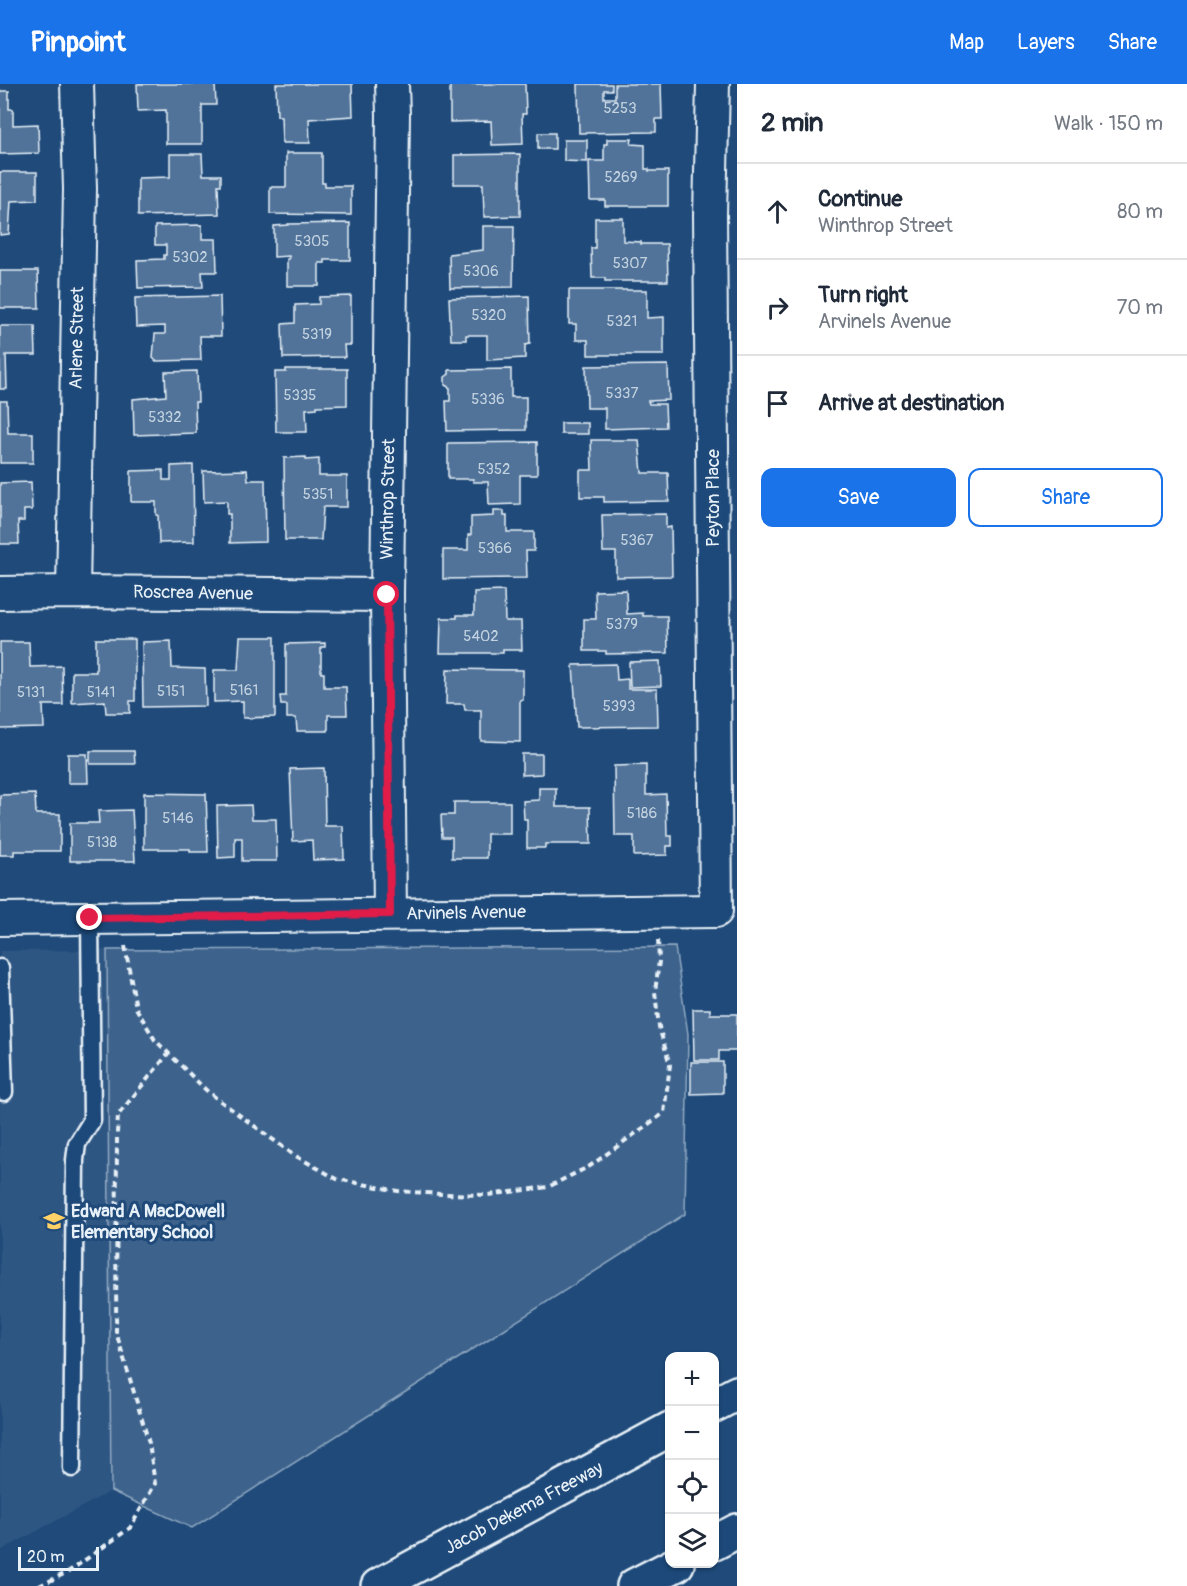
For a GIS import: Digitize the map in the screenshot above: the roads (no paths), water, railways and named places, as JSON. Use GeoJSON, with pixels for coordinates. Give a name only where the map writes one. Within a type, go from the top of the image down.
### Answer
{"type":"FeatureCollection","features":[{"type":"Feature","properties":{"kind":"highway"},"geometry":{"type":"LineString","coordinates":[[719,1402],[737,1393]]}},
{"type":"Feature","properties":{"kind":"highway","name":"Jacob Dekema Freeway"},"geometry":{"type":"LineString","coordinates":[[378,1586],[665,1431]]}},
{"type":"Feature","properties":{"kind":"highway"},"geometry":{"type":"LineString","coordinates":[[719,1540],[737,1531]]}},
{"type":"Feature","properties":{"kind":"highway"},"geometry":{"type":"LineString","coordinates":[[634,1586],[668,1568]]}},
{"type":"Feature","properties":{"kind":"street","name":"Arlene Street"},"geometry":{"type":"LineString","coordinates":[[73,592],[80,189],[77,84]]}},
{"type":"Feature","properties":{"kind":"street","name":"Winthrop Street"},"geometry":{"type":"LineString","coordinates":[[390,914],[387,595],[392,84]]}},
{"type":"Feature","properties":{"kind":"street","name":"Peyton Place"},"geometry":{"type":"LineString","coordinates":[[713,84],[724,216],[716,911]]}},
{"type":"Feature","properties":{"kind":"street","name":"Roscrea Avenue"},"geometry":{"type":"LineString","coordinates":[[0,593],[387,595]]}},
{"type":"Feature","properties":{"kind":"street","name":"Arvinels Avenue"},"geometry":{"type":"LineString","coordinates":[[0,920],[716,911]]}},
{"type":"Feature","properties":{"kind":"lane"},"geometry":{"type":"LineString","coordinates":[[72,1468],[75,1160],[77,1144],[92,1120],[90,918]]}},
{"type":"Feature","properties":{"kind":"lane"},"geometry":{"type":"LineString","coordinates":[[0,968],[4,1092]]}},
{"type":"Feature","properties":{"kind":"place","name":"Edward A MacDowell Elementary School"},"geometry":{"type":"Point","coordinates":[54,1221]}}]}
